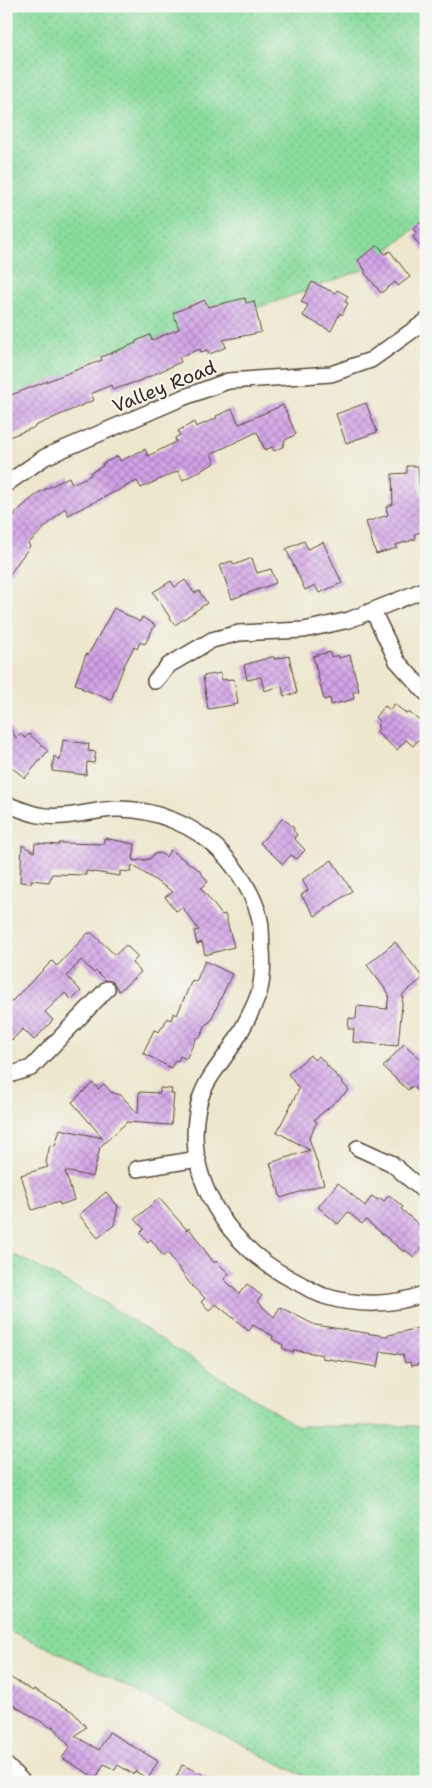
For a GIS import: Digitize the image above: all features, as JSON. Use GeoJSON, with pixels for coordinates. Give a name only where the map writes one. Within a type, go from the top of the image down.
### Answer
{"type":"FeatureCollection","features":[{"type":"Feature","properties":{"kind":"street","name":"Valley Road"},"geometry":{"type":"LineString","coordinates":[[6,484],[44,457],[182,398],[228,381],[331,374],[371,360],[426,321]]}},
{"type":"Feature","properties":{"kind":"street"},"geometry":{"type":"LineString","coordinates":[[155,681],[169,665],[212,640],[239,633],[304,630],[349,620],[426,589]]}},
{"type":"Feature","properties":{"kind":"street"},"geometry":{"type":"LineString","coordinates":[[373,611],[398,661],[426,693]]}},
{"type":"Feature","properties":{"kind":"street"},"geometry":{"type":"LineString","coordinates":[[6,804],[38,815],[60,816],[118,809],[160,815],[192,829],[221,852],[246,883],[260,920],[263,968],[260,991],[234,1044],[209,1079],[200,1102],[196,1128],[198,1159],[203,1182],[224,1223],[244,1246],[281,1274],[323,1296],[356,1302],[394,1302],[412,1299],[426,1293]]}},
{"type":"Feature","properties":{"kind":"street"},"geometry":{"type":"LineString","coordinates":[[6,1076],[31,1068],[107,989]]}},
{"type":"Feature","properties":{"kind":"street"},"geometry":{"type":"LineString","coordinates":[[358,1148],[391,1163],[426,1193]]}},
{"type":"Feature","properties":{"kind":"street"},"geometry":{"type":"LineString","coordinates":[[137,1169],[198,1159]]}},
{"type":"Feature","properties":{"kind":"street"},"geometry":{"type":"LineString","coordinates":[[6,1765],[23,1782]]}},
{"type":"Feature","properties":{"kind":"green space"},"geometry":{"type":"Polygon","coordinates":[[[10,6],[426,6],[426,219],[365,269],[269,304],[102,354],[6,420],[6,9],[10,6]]]}},
{"type":"Feature","properties":{"kind":"green space"},"geometry":{"type":"Polygon","coordinates":[[[6,1250],[103,1302],[297,1426],[426,1426],[426,1782],[315,1782],[89,1667],[6,1629],[6,1250]]]}},
{"type":"Feature","properties":{"kind":"building"},"geometry":{"type":"Polygon","coordinates":[[[426,219],[426,254],[413,237],[417,234],[413,228],[426,219]]]}},
{"type":"Feature","properties":{"kind":"building"},"geometry":{"type":"Polygon","coordinates":[[[378,245],[385,254],[390,251],[410,277],[398,286],[395,282],[381,293],[365,273],[358,260],[378,245]]]}},
{"type":"Feature","properties":{"kind":"building"},"geometry":{"type":"Polygon","coordinates":[[[312,282],[335,293],[337,290],[348,296],[345,302],[348,303],[342,315],[340,313],[331,331],[303,316],[308,305],[301,302],[312,282]]]}},
{"type":"Feature","properties":{"kind":"building"},"geometry":{"type":"Polygon","coordinates":[[[245,298],[246,303],[254,301],[261,332],[223,340],[226,347],[210,354],[207,350],[201,352],[200,349],[179,357],[181,362],[144,379],[113,390],[111,385],[91,394],[94,400],[33,428],[6,438],[6,397],[102,360],[101,357],[136,343],[136,341],[150,335],[152,340],[179,329],[173,313],[205,300],[208,307],[245,298]]]}},
{"type":"Feature","properties":{"kind":"building"},"geometry":{"type":"Polygon","coordinates":[[[366,403],[377,432],[346,443],[336,414],[366,403]]]}},
{"type":"Feature","properties":{"kind":"building"},"geometry":{"type":"Polygon","coordinates":[[[283,405],[296,434],[284,441],[284,446],[274,451],[272,447],[265,450],[257,432],[211,454],[215,463],[183,480],[178,471],[141,488],[137,481],[68,515],[65,508],[28,544],[30,546],[6,579],[6,527],[14,514],[38,493],[69,477],[72,484],[91,475],[90,473],[103,466],[102,464],[118,456],[120,461],[145,449],[148,456],[176,442],[175,438],[180,435],[178,431],[194,422],[196,427],[232,409],[239,424],[283,405]]]}},
{"type":"Feature","properties":{"kind":"building"},"geometry":{"type":"Polygon","coordinates":[[[407,466],[418,466],[420,494],[426,493],[426,531],[414,534],[416,539],[396,545],[397,548],[376,554],[366,522],[388,515],[386,507],[393,504],[392,474],[407,473],[407,466]]]}},
{"type":"Feature","properties":{"kind":"building"},"geometry":{"type":"Polygon","coordinates":[[[304,541],[308,549],[323,542],[342,583],[319,593],[315,585],[305,590],[286,549],[304,541]]]}},
{"type":"Feature","properties":{"kind":"building"},"geometry":{"type":"Polygon","coordinates":[[[252,558],[257,573],[271,569],[276,583],[232,599],[220,565],[232,561],[234,565],[252,558]]]}},
{"type":"Feature","properties":{"kind":"building"},"geometry":{"type":"Polygon","coordinates":[[[185,580],[194,593],[199,591],[207,603],[175,625],[153,592],[171,581],[175,587],[185,580]]]}},
{"type":"Feature","properties":{"kind":"building"},"geometry":{"type":"Polygon","coordinates":[[[114,608],[140,622],[142,617],[155,625],[145,644],[140,642],[137,649],[134,647],[124,666],[111,700],[75,684],[86,654],[88,655],[114,608]]]}},
{"type":"Feature","properties":{"kind":"building"},"geometry":{"type":"Polygon","coordinates":[[[330,652],[331,657],[338,655],[339,658],[350,655],[359,691],[353,692],[354,699],[331,705],[330,698],[324,700],[313,656],[330,652]]]}},
{"type":"Feature","properties":{"kind":"building"},"geometry":{"type":"Polygon","coordinates":[[[289,656],[297,693],[284,696],[282,686],[264,691],[261,677],[247,680],[244,665],[271,657],[274,657],[274,659],[289,656]]]}},
{"type":"Feature","properties":{"kind":"building"},"geometry":{"type":"Polygon","coordinates":[[[221,673],[222,680],[234,679],[238,704],[208,709],[203,676],[221,673]]]}},
{"type":"Feature","properties":{"kind":"building"},"geometry":{"type":"Polygon","coordinates":[[[394,704],[426,725],[426,731],[413,746],[406,740],[397,750],[376,732],[380,722],[375,717],[385,706],[390,710],[394,704]]]}},
{"type":"Feature","properties":{"kind":"building"},"geometry":{"type":"Polygon","coordinates":[[[6,721],[16,738],[20,734],[25,738],[29,734],[48,751],[25,778],[6,763],[6,721]]]}},
{"type":"Feature","properties":{"kind":"building"},"geometry":{"type":"Polygon","coordinates":[[[63,740],[89,744],[88,751],[96,752],[94,763],[87,762],[86,775],[52,771],[54,756],[60,761],[63,740]]]}},
{"type":"Feature","properties":{"kind":"building"},"geometry":{"type":"Polygon","coordinates":[[[283,818],[294,828],[293,830],[297,835],[294,838],[305,850],[297,859],[291,855],[283,864],[260,843],[283,818]]]}},
{"type":"Feature","properties":{"kind":"building"},"geometry":{"type":"Polygon","coordinates":[[[104,838],[135,844],[133,861],[150,859],[154,854],[160,853],[166,857],[170,850],[199,870],[208,882],[201,888],[222,915],[225,914],[234,947],[205,955],[202,942],[197,944],[194,931],[199,930],[182,907],[176,911],[165,897],[173,892],[132,865],[131,872],[120,871],[120,876],[86,871],[86,875],[52,874],[49,882],[31,880],[31,883],[20,882],[22,845],[34,852],[35,843],[59,845],[59,843],[104,844],[104,838]]]}},
{"type":"Feature","properties":{"kind":"building"},"geometry":{"type":"Polygon","coordinates":[[[332,860],[352,891],[315,916],[301,895],[308,890],[302,880],[332,860]]]}},
{"type":"Feature","properties":{"kind":"building"},"geometry":{"type":"Polygon","coordinates":[[[88,933],[92,933],[115,955],[126,945],[138,957],[132,963],[141,972],[119,991],[113,982],[105,980],[96,971],[94,973],[81,960],[67,976],[81,991],[72,1000],[65,993],[45,1012],[53,1020],[34,1040],[23,1029],[12,1040],[6,1034],[6,1007],[52,961],[57,966],[88,933]]]}},
{"type":"Feature","properties":{"kind":"building"},"geometry":{"type":"Polygon","coordinates":[[[395,942],[423,978],[403,994],[398,1046],[353,1042],[354,1029],[348,1029],[349,1018],[356,1019],[357,1006],[387,1009],[389,994],[367,965],[395,942]]]}},
{"type":"Feature","properties":{"kind":"building"},"geometry":{"type":"Polygon","coordinates":[[[205,961],[232,974],[210,1022],[206,1024],[200,1038],[197,1037],[186,1059],[180,1056],[178,1061],[175,1060],[171,1068],[143,1053],[154,1030],[159,1032],[167,1018],[171,1020],[174,1013],[177,1015],[192,980],[196,982],[205,961]]]}},
{"type":"Feature","properties":{"kind":"building"},"geometry":{"type":"Polygon","coordinates":[[[404,1044],[426,1064],[426,1099],[412,1086],[408,1090],[383,1067],[404,1044]]]}},
{"type":"Feature","properties":{"kind":"building"},"geometry":{"type":"Polygon","coordinates":[[[310,1055],[314,1060],[319,1056],[349,1090],[314,1120],[317,1122],[309,1138],[324,1184],[281,1198],[270,1163],[310,1150],[277,1132],[299,1089],[288,1074],[310,1055]]]}},
{"type":"Feature","properties":{"kind":"building"},"geometry":{"type":"Polygon","coordinates":[[[93,1083],[98,1089],[104,1084],[111,1092],[121,1095],[138,1114],[139,1092],[160,1093],[160,1088],[172,1089],[171,1094],[174,1094],[171,1125],[127,1122],[100,1147],[93,1177],[65,1171],[74,1200],[60,1205],[59,1202],[32,1210],[21,1175],[48,1167],[46,1162],[50,1145],[55,1146],[60,1129],[103,1138],[72,1102],[93,1083]]]}},
{"type":"Feature","properties":{"kind":"building"},"geometry":{"type":"Polygon","coordinates":[[[338,1183],[365,1206],[372,1196],[384,1201],[389,1195],[403,1207],[401,1209],[426,1231],[426,1243],[414,1257],[405,1250],[404,1252],[366,1220],[362,1224],[348,1212],[338,1224],[318,1207],[338,1183]]]}},
{"type":"Feature","properties":{"kind":"building"},"geometry":{"type":"Polygon","coordinates":[[[106,1192],[118,1206],[114,1225],[98,1238],[79,1215],[106,1192]]]}},
{"type":"Feature","properties":{"kind":"building"},"geometry":{"type":"Polygon","coordinates":[[[159,1198],[187,1230],[189,1228],[214,1263],[216,1261],[229,1274],[224,1279],[239,1294],[247,1284],[262,1296],[257,1302],[274,1317],[280,1307],[315,1325],[385,1336],[426,1326],[426,1363],[411,1366],[410,1362],[405,1363],[403,1355],[381,1351],[378,1367],[322,1358],[323,1355],[294,1350],[293,1353],[282,1348],[283,1345],[272,1339],[273,1336],[253,1325],[249,1331],[216,1304],[209,1310],[201,1302],[205,1298],[191,1285],[168,1253],[163,1256],[151,1239],[148,1242],[140,1233],[144,1229],[135,1219],[159,1198]]]}},
{"type":"Feature","properties":{"kind":"building"},"geometry":{"type":"Polygon","coordinates":[[[6,1675],[73,1712],[86,1727],[75,1736],[99,1750],[109,1732],[158,1761],[148,1779],[135,1771],[133,1774],[118,1765],[115,1770],[104,1764],[96,1778],[62,1758],[70,1747],[53,1726],[52,1728],[6,1701],[6,1675]]]}},
{"type":"Feature","properties":{"kind":"building"},"geometry":{"type":"Polygon","coordinates":[[[182,1765],[194,1770],[217,1782],[174,1782],[182,1765]]]}}]}
